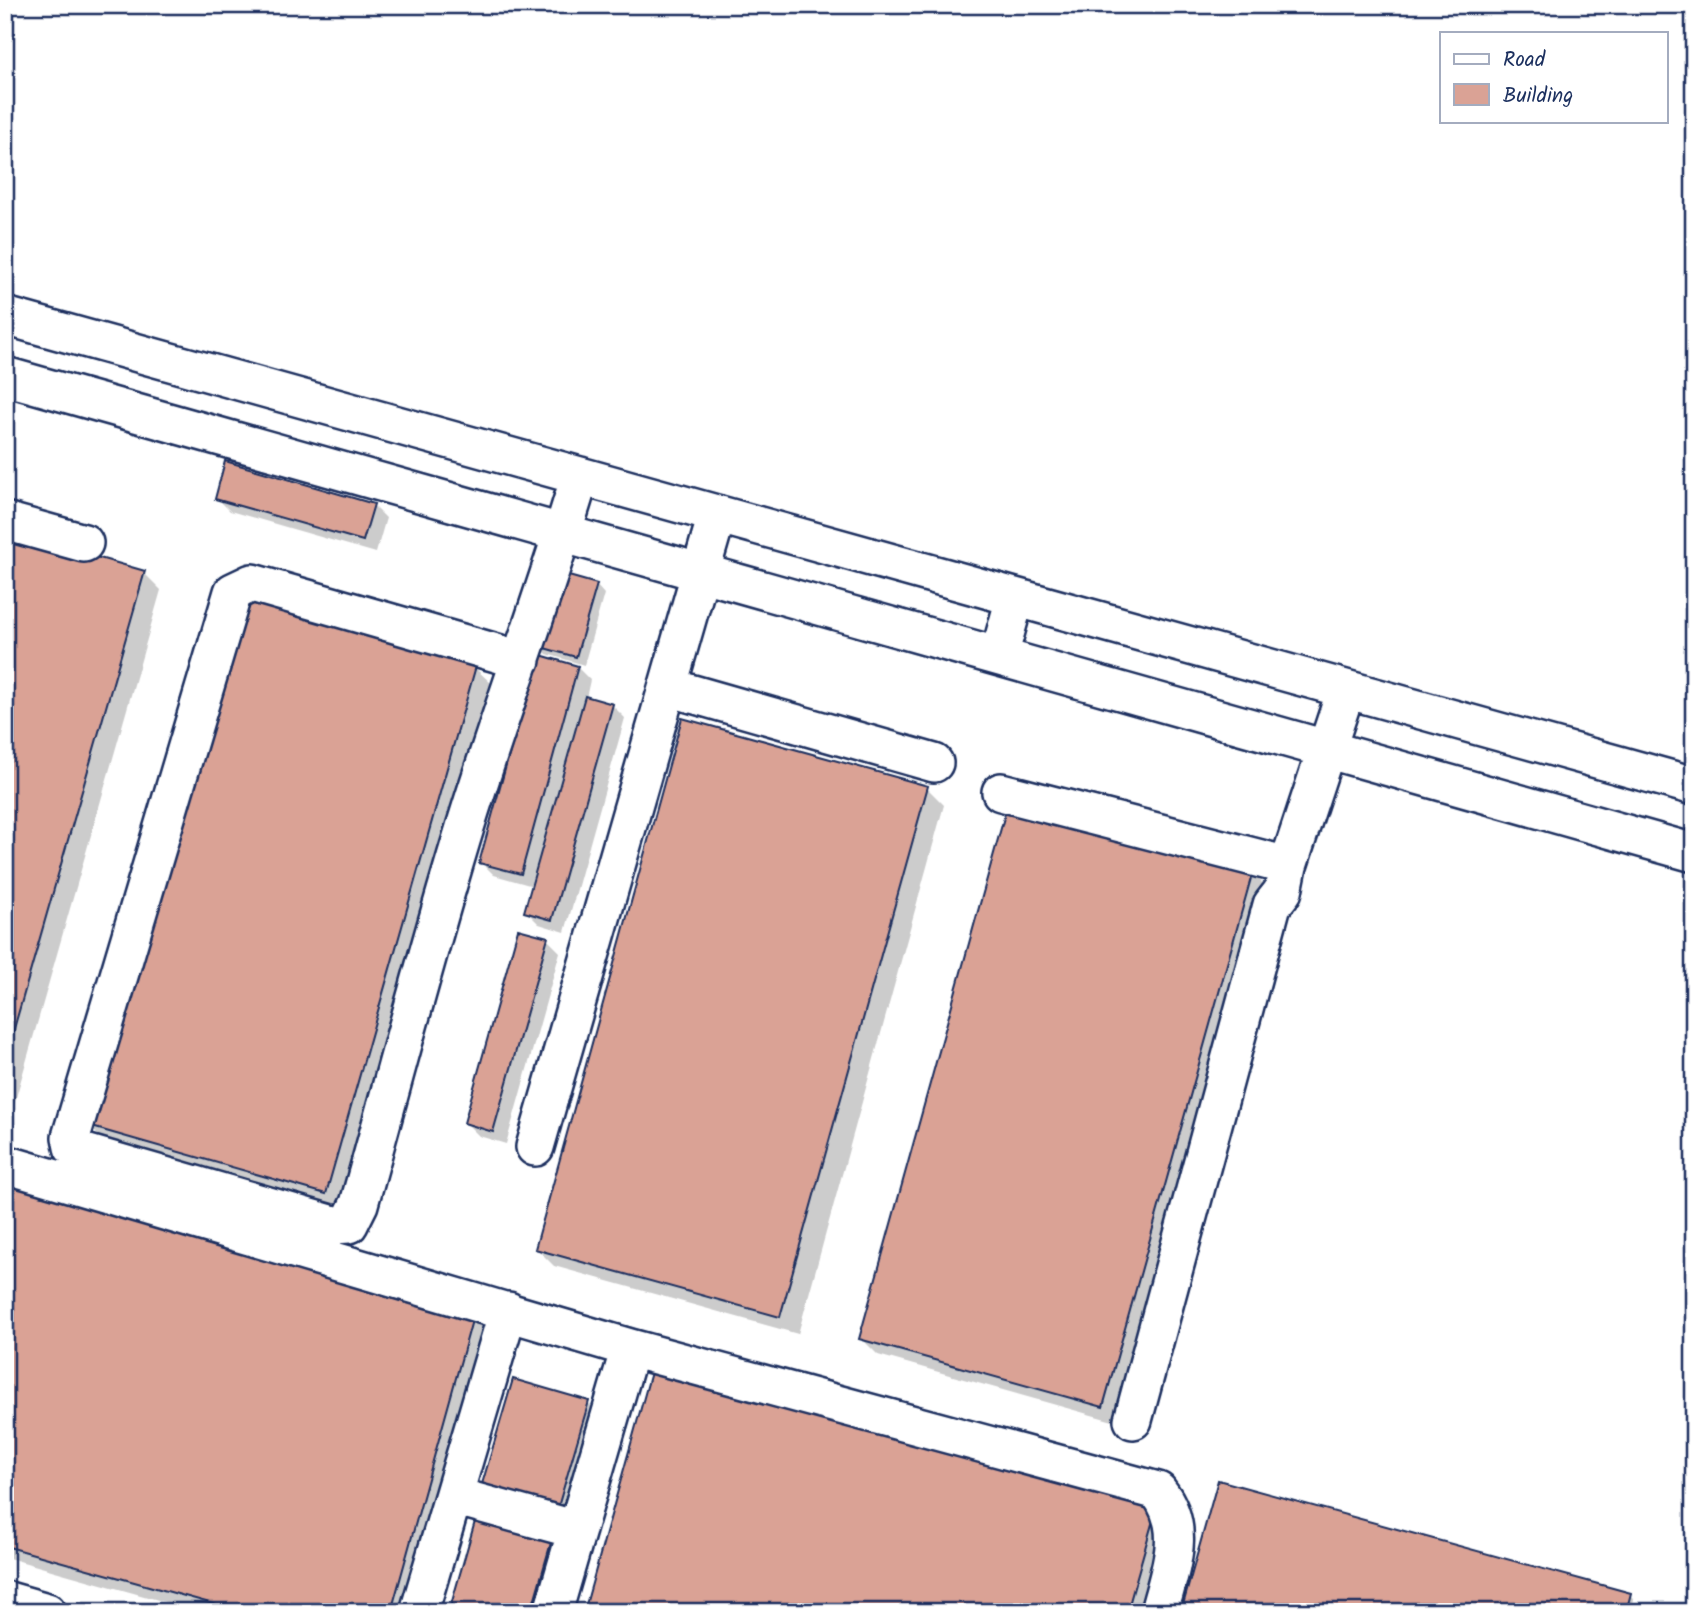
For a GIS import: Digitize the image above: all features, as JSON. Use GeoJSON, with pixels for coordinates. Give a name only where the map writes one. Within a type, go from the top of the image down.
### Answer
{"type":"FeatureCollection","features":[{"type":"Feature","properties":{"kind":"lane"},"geometry":{"type":"LineString","coordinates":[[5,316],[1694,786]]}},
{"type":"Feature","properties":{"kind":"lane"},"geometry":{"type":"LineString","coordinates":[[5,376],[1326,749],[1692,846]]}},
{"type":"Feature","properties":{"kind":"lane"},"geometry":{"type":"LineString","coordinates":[[222,437],[238,381]]}},
{"type":"Feature","properties":{"kind":"lane"},"geometry":{"type":"LineString","coordinates":[[521,660],[252,583],[233,592],[71,1137],[73,1147],[85,1153],[334,1225],[349,1223],[359,1204],[471,808],[521,660],[563,534],[580,476]]}},
{"type":"Feature","properties":{"kind":"lane"},"geometry":{"type":"LineString","coordinates":[[535,1147],[699,572],[718,515]]}},
{"type":"Feature","properties":{"kind":"lane"},"geometry":{"type":"LineString","coordinates":[[5,521],[84,543]]}},
{"type":"Feature","properties":{"kind":"lane"},"geometry":{"type":"LineString","coordinates":[[999,656],[1015,597]]}},
{"type":"Feature","properties":{"kind":"lane"},"geometry":{"type":"LineString","coordinates":[[668,687],[934,763]]}},
{"type":"Feature","properties":{"kind":"lane"},"geometry":{"type":"LineString","coordinates":[[1133,1420],[1272,905],[1283,891],[1346,690]]}},
{"type":"Feature","properties":{"kind":"lane"},"geometry":{"type":"LineString","coordinates":[[1001,792],[1289,866]]}},
{"type":"Feature","properties":{"kind":"lane"},"geometry":{"type":"LineString","coordinates":[[5,1164],[630,1348],[1158,1491],[1171,1507],[1176,1548],[1159,1612]]}},
{"type":"Feature","properties":{"kind":"lane"},"geometry":{"type":"LineString","coordinates":[[419,1612],[508,1311]]}},
{"type":"Feature","properties":{"kind":"lane"},"geometry":{"type":"LineString","coordinates":[[553,1612],[630,1348]]}},
{"type":"Feature","properties":{"kind":"lane"},"geometry":{"type":"LineString","coordinates":[[454,1496],[577,1530]]}},
{"type":"Feature","properties":{"kind":"lane"},"geometry":{"type":"LineString","coordinates":[[5,1600],[47,1612]]}},
{"type":"Feature","properties":{"kind":"building"},"geometry":{"type":"Polygon","coordinates":[[[225,461],[374,504],[363,541],[215,499],[225,461]]]}},
{"type":"Feature","properties":{"kind":"building"},"geometry":{"type":"Polygon","coordinates":[[[5,531],[145,571],[5,1060],[5,531]]]}},
{"type":"Feature","properties":{"kind":"building"},"geometry":{"type":"Polygon","coordinates":[[[558,573],[597,584],[576,657],[537,646],[558,573]]]}},
{"type":"Feature","properties":{"kind":"building"},"geometry":{"type":"Polygon","coordinates":[[[236,597],[476,666],[326,1194],[85,1125],[236,597]]]}},
{"type":"Feature","properties":{"kind":"building"},"geometry":{"type":"Polygon","coordinates":[[[537,654],[578,666],[521,874],[479,863],[537,654]]]}},
{"type":"Feature","properties":{"kind":"building"},"geometry":{"type":"Polygon","coordinates":[[[585,696],[613,704],[552,920],[524,912],[585,696]]]}},
{"type":"Feature","properties":{"kind":"building"},"geometry":{"type":"Polygon","coordinates":[[[682,718],[928,786],[780,1317],[535,1249],[682,718]]]}},
{"type":"Feature","properties":{"kind":"building"},"geometry":{"type":"Polygon","coordinates":[[[1008,803],[1253,871],[1103,1407],[859,1339],[1008,803]]]}},
{"type":"Feature","properties":{"kind":"building"},"geometry":{"type":"Polygon","coordinates":[[[518,929],[548,937],[493,1132],[464,1123],[518,929]]]}},
{"type":"Feature","properties":{"kind":"building"},"geometry":{"type":"Polygon","coordinates":[[[5,1182],[474,1313],[391,1612],[242,1612],[5,1546],[5,1182]]]}},
{"type":"Feature","properties":{"kind":"building"},"geometry":{"type":"Polygon","coordinates":[[[653,1365],[1157,1506],[1127,1612],[584,1612],[653,1365]]]}},
{"type":"Feature","properties":{"kind":"building"},"geometry":{"type":"Polygon","coordinates":[[[513,1379],[589,1401],[558,1507],[482,1484],[513,1379]]]}},
{"type":"Feature","properties":{"kind":"building"},"geometry":{"type":"Polygon","coordinates":[[[1218,1480],[1631,1593],[1626,1612],[1181,1612],[1218,1480]]]}},
{"type":"Feature","properties":{"kind":"building"},"geometry":{"type":"Polygon","coordinates":[[[476,1518],[552,1539],[531,1612],[449,1612],[476,1518]]]}}]}
